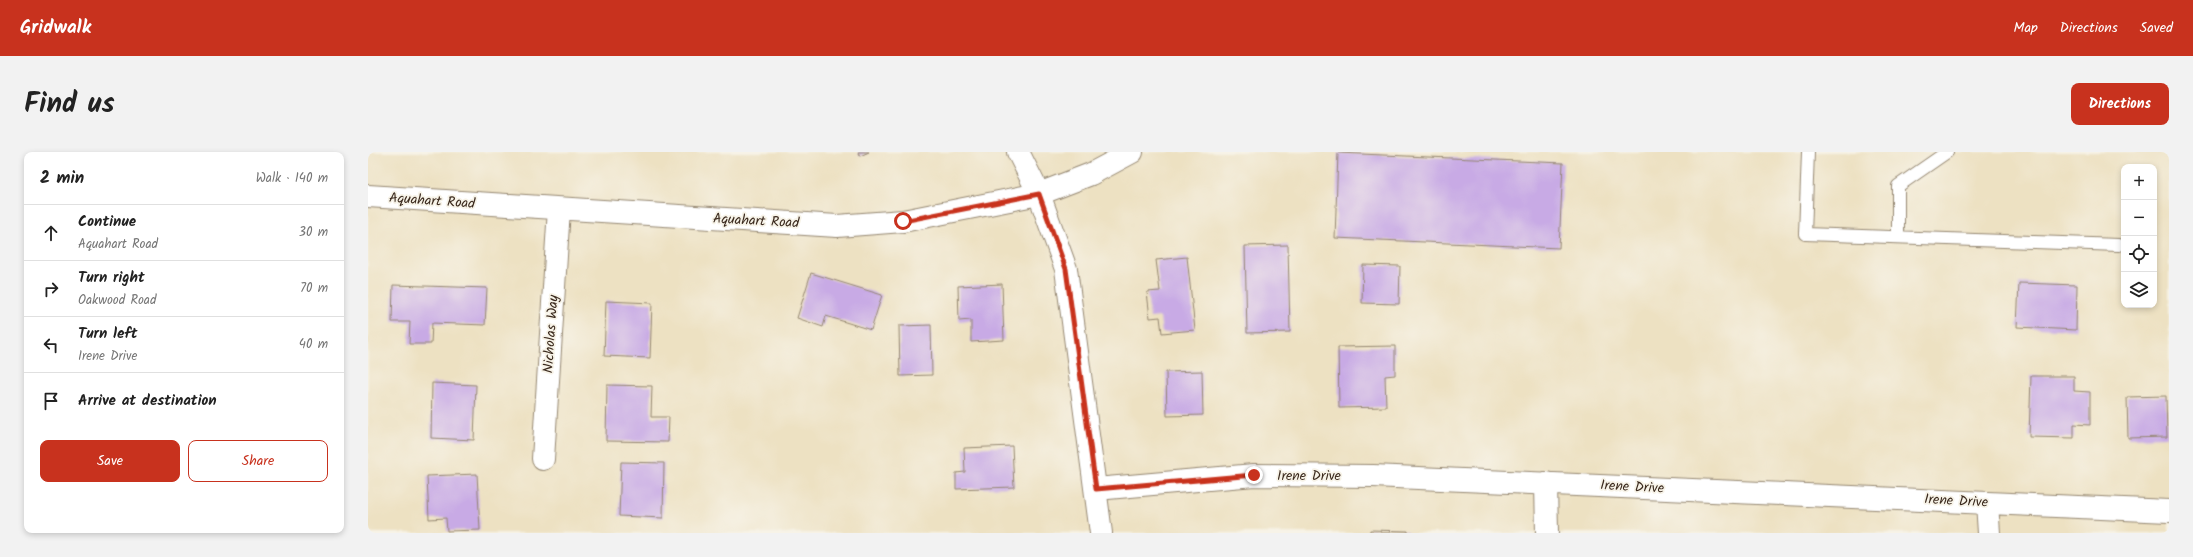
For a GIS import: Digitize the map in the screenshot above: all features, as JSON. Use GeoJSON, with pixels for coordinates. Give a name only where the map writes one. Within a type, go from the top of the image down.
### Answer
{"type":"FeatureCollection","features":[{"type":"Feature","properties":{"kind":"street"},"geometry":{"type":"LineString","coordinates":[[1018,152],[1039,194],[1066,269],[1101,533]]}},
{"type":"Feature","properties":{"kind":"street","name":"Aquahart Road"},"geometry":{"type":"LineString","coordinates":[[368,196],[837,226],[903,221],[1039,194],[1091,174],[1132,152]]}},
{"type":"Feature","properties":{"kind":"street","name":"Nicholas Way"},"geometry":{"type":"LineString","coordinates":[[543,459],[560,209]]}},
{"type":"Feature","properties":{"kind":"street","name":"Irene Drive"},"geometry":{"type":"LineString","coordinates":[[1096,489],[1254,475],[1373,476],[2169,511]]}},
{"type":"Feature","properties":{"kind":"street"},"geometry":{"type":"LineString","coordinates":[[1546,483],[1547,533]]}},
{"type":"Feature","properties":{"kind":"street"},"geometry":{"type":"LineString","coordinates":[[1987,503],[1989,533]]}},
{"type":"Feature","properties":{"kind":"lane"},"geometry":{"type":"LineString","coordinates":[[1808,152],[1805,234],[2119,245]]}},
{"type":"Feature","properties":{"kind":"lane"},"geometry":{"type":"LineString","coordinates":[[1898,237],[1898,186],[1947,152]]}},
{"type":"Feature","properties":{"kind":"building"},"geometry":{"type":"Polygon","coordinates":[[[858,152],[869,152],[860,156],[858,152]]]}},
{"type":"Feature","properties":{"kind":"building"},"geometry":{"type":"Polygon","coordinates":[[[1338,153],[1563,163],[1559,248],[1335,238],[1338,153]]]}},
{"type":"Feature","properties":{"kind":"building"},"geometry":{"type":"Polygon","coordinates":[[[1288,245],[1290,332],[1247,333],[1245,246],[1288,245]]]}},
{"type":"Feature","properties":{"kind":"building"},"geometry":{"type":"Polygon","coordinates":[[[1187,257],[1195,330],[1162,333],[1160,317],[1150,318],[1147,292],[1160,291],[1156,260],[1187,257]]]}},
{"type":"Feature","properties":{"kind":"building"},"geometry":{"type":"Polygon","coordinates":[[[1363,265],[1400,266],[1399,304],[1362,303],[1363,265]]]}},
{"type":"Feature","properties":{"kind":"building"},"geometry":{"type":"Polygon","coordinates":[[[811,273],[882,295],[871,330],[826,316],[823,327],[797,318],[811,273]]]}},
{"type":"Feature","properties":{"kind":"building"},"geometry":{"type":"Polygon","coordinates":[[[2019,283],[2077,285],[2076,330],[2017,327],[2019,283]]]}},
{"type":"Feature","properties":{"kind":"building"},"geometry":{"type":"Polygon","coordinates":[[[1002,284],[1004,340],[971,342],[971,320],[959,321],[958,286],[1002,284]]]}},
{"type":"Feature","properties":{"kind":"building"},"geometry":{"type":"Polygon","coordinates":[[[393,285],[487,288],[485,325],[432,323],[431,344],[409,344],[410,322],[392,322],[393,285]]]}},
{"type":"Feature","properties":{"kind":"building"},"geometry":{"type":"Polygon","coordinates":[[[606,301],[652,303],[650,358],[604,356],[606,301]]]}},
{"type":"Feature","properties":{"kind":"building"},"geometry":{"type":"Polygon","coordinates":[[[931,325],[932,375],[900,376],[899,326],[931,325]]]}},
{"type":"Feature","properties":{"kind":"building"},"geometry":{"type":"Polygon","coordinates":[[[1395,346],[1395,375],[1385,376],[1386,407],[1339,408],[1338,347],[1395,346]]]}},
{"type":"Feature","properties":{"kind":"building"},"geometry":{"type":"Polygon","coordinates":[[[1202,371],[1203,415],[1167,416],[1166,372],[1202,371]]]}},
{"type":"Feature","properties":{"kind":"building"},"geometry":{"type":"Polygon","coordinates":[[[2031,376],[2074,376],[2074,391],[2090,392],[2090,425],[2074,424],[2074,438],[2029,437],[2031,376]]]}},
{"type":"Feature","properties":{"kind":"building"},"geometry":{"type":"Polygon","coordinates":[[[432,383],[476,385],[474,440],[431,438],[432,383]]]}},
{"type":"Feature","properties":{"kind":"building"},"geometry":{"type":"Polygon","coordinates":[[[607,385],[652,386],[651,417],[669,417],[668,442],[606,441],[607,385]]]}},
{"type":"Feature","properties":{"kind":"building"},"geometry":{"type":"Polygon","coordinates":[[[2166,396],[2167,437],[2128,438],[2127,397],[2166,396]]]}},
{"type":"Feature","properties":{"kind":"building"},"geometry":{"type":"Polygon","coordinates":[[[1012,446],[1014,487],[956,489],[956,473],[965,472],[964,448],[1012,446]]]}},
{"type":"Feature","properties":{"kind":"building"},"geometry":{"type":"Polygon","coordinates":[[[621,462],[664,463],[663,518],[619,516],[621,462]]]}},
{"type":"Feature","properties":{"kind":"building"},"geometry":{"type":"Polygon","coordinates":[[[477,474],[480,530],[447,531],[446,518],[429,519],[427,476],[477,474]]]}},
{"type":"Feature","properties":{"kind":"building"},"geometry":{"type":"Polygon","coordinates":[[[1370,530],[1408,531],[1408,533],[1370,533],[1370,530]]]}},
{"type":"Feature","properties":{"kind":"route"},"geometry":{"type":"LineString","coordinates":[[903,221],[1039,194],[1052,226],[1066,269],[1096,489],[1254,475]]}}]}
